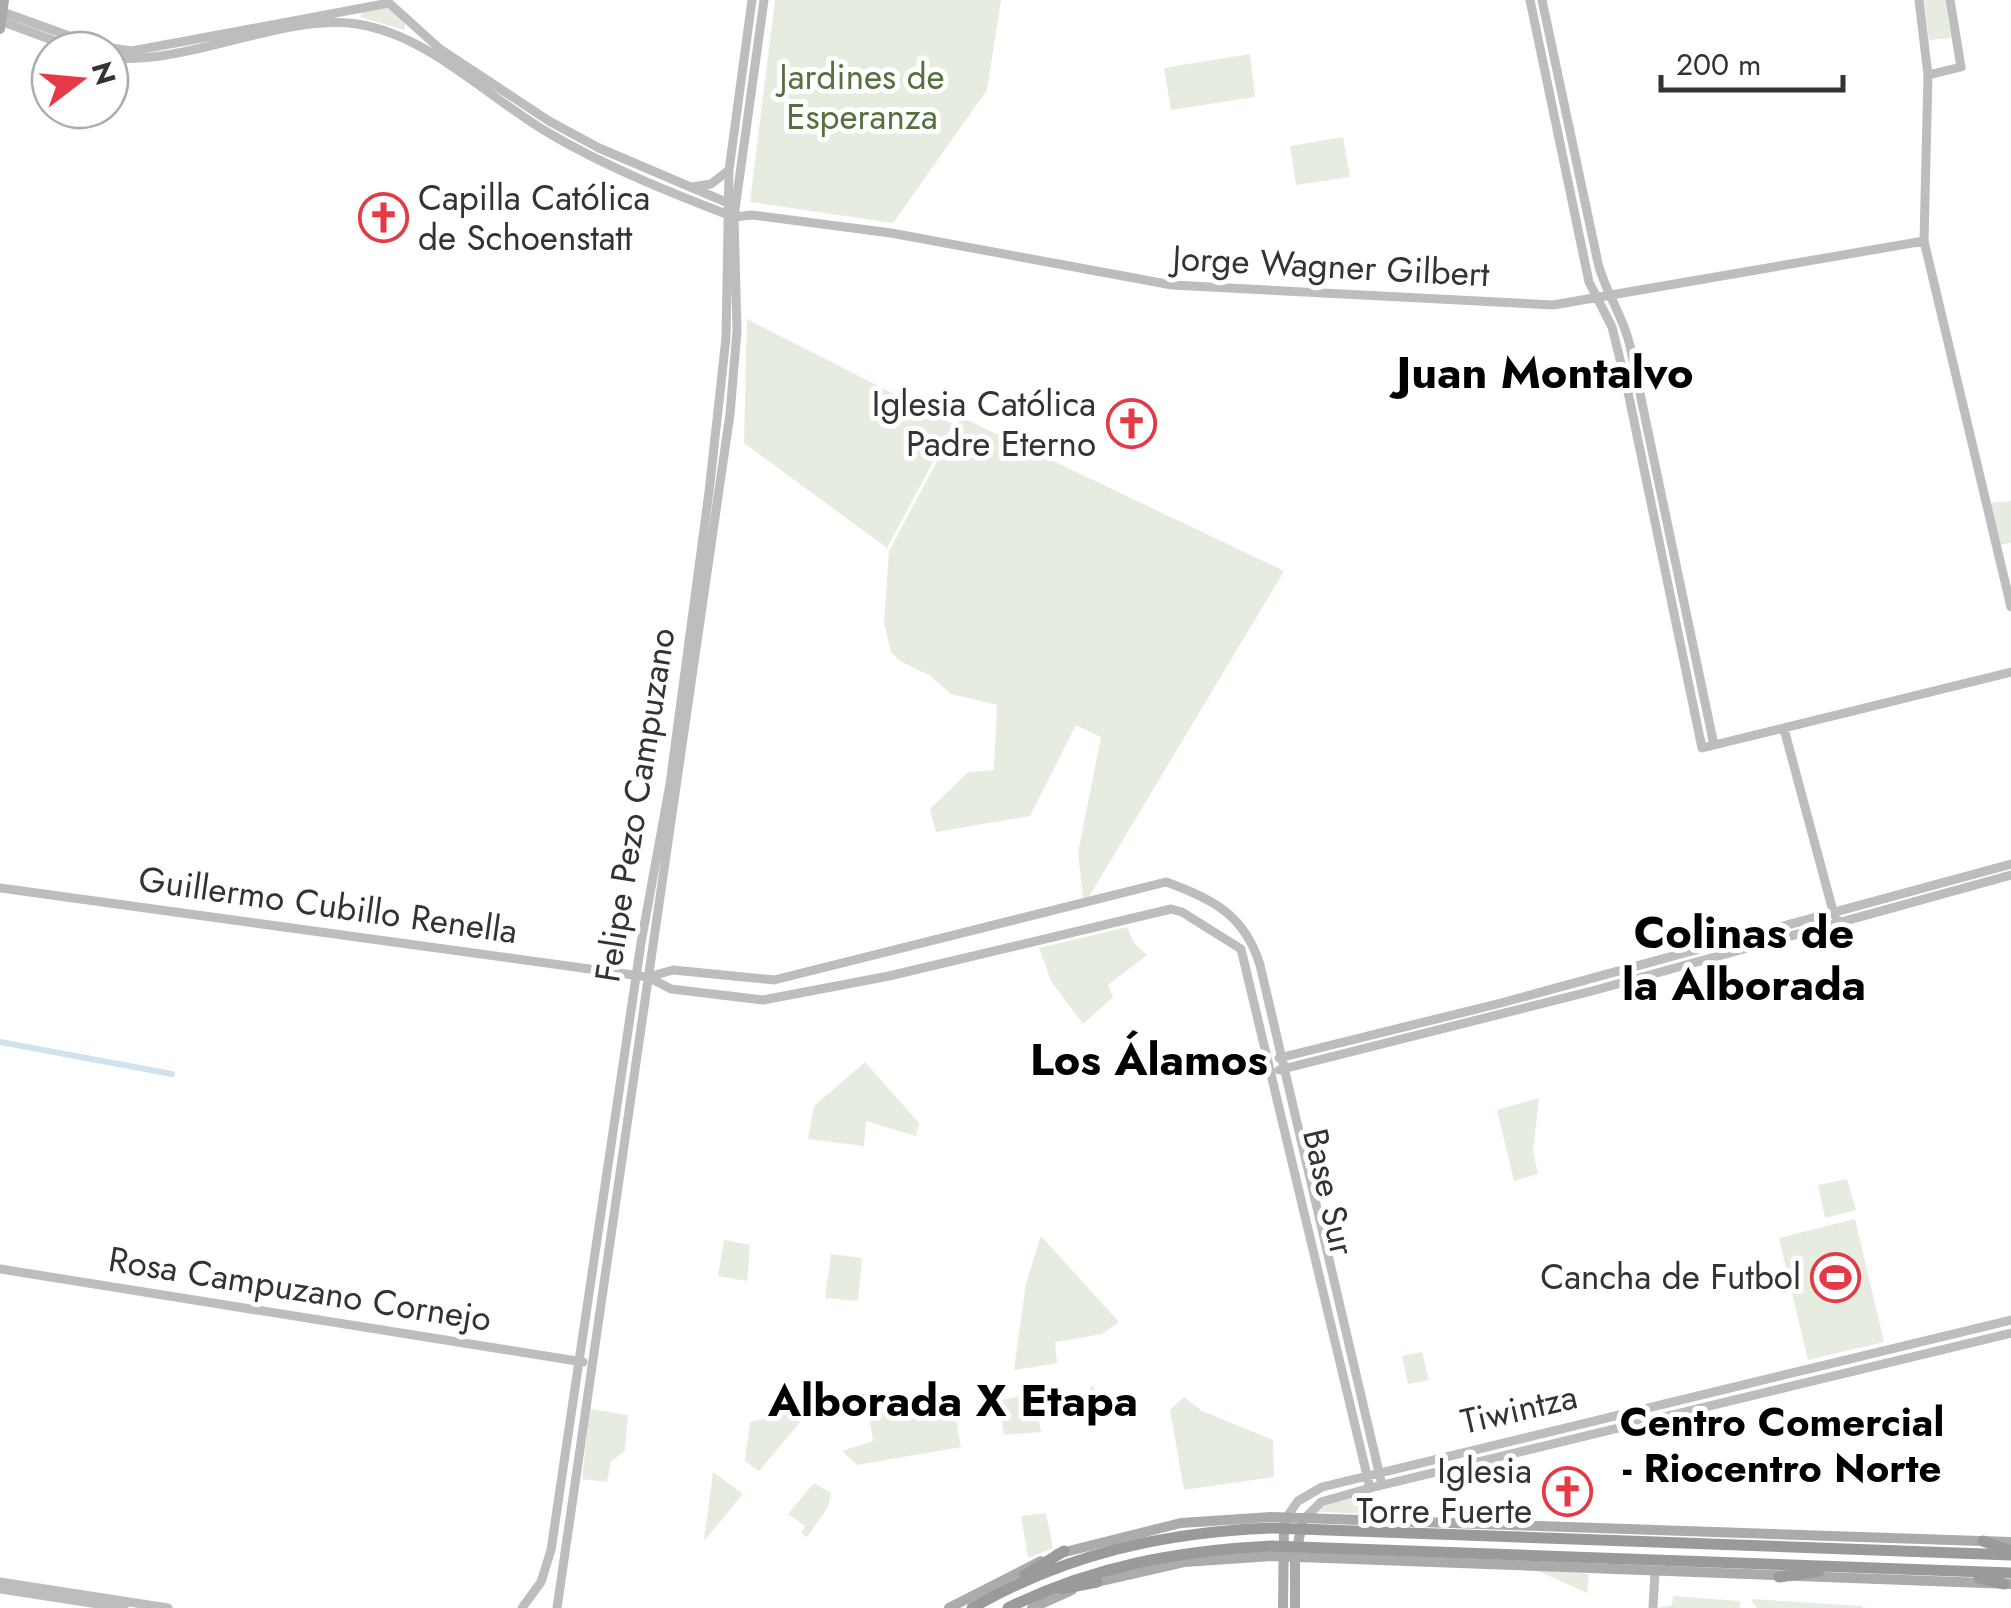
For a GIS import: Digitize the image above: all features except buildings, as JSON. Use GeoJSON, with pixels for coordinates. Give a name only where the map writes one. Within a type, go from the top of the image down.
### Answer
{"type":"FeatureCollection","features":[{"type":"Feature","properties":{"kind":"highway"},"geometry":{"type":"LineString","coordinates":[[972,1608],[1072,1560],[1142,1542],[1284,1523],[2011,1553]]}},
{"type":"Feature","properties":{"kind":"highway"},"geometry":{"type":"LineString","coordinates":[[1984,1541],[2011,1553]]}},
{"type":"Feature","properties":{"kind":"highway"},"geometry":{"type":"LineString","coordinates":[[1008,1608],[1078,1576],[1216,1547],[1849,1567],[1956,1572],[2009,1580]]}},
{"type":"Feature","properties":{"kind":"highway"},"geometry":{"type":"LineString","coordinates":[[1008,1589],[1064,1551]]}},
{"type":"Feature","properties":{"kind":"highway"},"geometry":{"type":"LineString","coordinates":[[1779,1577],[1849,1567]]}},
{"type":"Feature","properties":{"kind":"highway"},"geometry":{"type":"LineString","coordinates":[[1037,1594],[1097,1582]]}},
{"type":"Feature","properties":{"kind":"main road"},"geometry":{"type":"LineString","coordinates":[[0,28],[2,11]]}},
{"type":"Feature","properties":{"kind":"main road"},"geometry":{"type":"LineString","coordinates":[[1294,1608],[1296,1552],[1302,1524],[1516,1522],[2011,1542]]}},
{"type":"Feature","properties":{"kind":"main road"},"geometry":{"type":"LineString","coordinates":[[949,1608],[1064,1551],[1181,1523],[1284,1523],[1282,1608]]}},
{"type":"Feature","properties":{"kind":"main road"},"geometry":{"type":"LineString","coordinates":[[1032,1608],[1097,1582],[1186,1562],[1282,1552]]}},
{"type":"Feature","properties":{"kind":"main road"},"geometry":{"type":"LineString","coordinates":[[1296,1552],[1779,1577],[2009,1580]]}},
{"type":"Feature","properties":{"kind":"street","name":"Felipe Pezo Campuzano"},"geometry":{"type":"LineString","coordinates":[[557,1608],[736,360],[729,170],[752,0]]}},
{"type":"Feature","properties":{"kind":"street","name":"Felipe Pezo Campuzano"},"geometry":{"type":"LineString","coordinates":[[730,210],[764,0]]}},
{"type":"Feature","properties":{"kind":"street"},"geometry":{"type":"LineString","coordinates":[[1530,0],[1586,267],[1612,327],[1628,392],[1702,748],[2011,672]]}},
{"type":"Feature","properties":{"kind":"street"},"geometry":{"type":"LineString","coordinates":[[1542,0],[1591,236],[1610,296],[1627,332],[1714,745]]}},
{"type":"Feature","properties":{"kind":"street"},"geometry":{"type":"LineString","coordinates":[[1919,0],[1928,75],[1924,241],[2011,607]]}},
{"type":"Feature","properties":{"kind":"street"},"geometry":{"type":"LineString","coordinates":[[1928,75],[1960,67],[1950,0]]}},
{"type":"Feature","properties":{"kind":"street"},"geometry":{"type":"LineString","coordinates":[[2,11],[97,46],[132,50],[389,3],[440,49],[549,121],[730,210]]}},
{"type":"Feature","properties":{"kind":"street"},"geometry":{"type":"LineString","coordinates":[[364,26],[357,14],[365,6]]}},
{"type":"Feature","properties":{"kind":"street"},"geometry":{"type":"LineString","coordinates":[[2,11],[40,30]]}},
{"type":"Feature","properties":{"kind":"street"},"geometry":{"type":"LineString","coordinates":[[399,36],[410,30],[408,17]]}},
{"type":"Feature","properties":{"kind":"street"},"geometry":{"type":"LineString","coordinates":[[130,58],[154,58],[314,26],[364,26],[399,36],[571,146],[730,210]]}},
{"type":"Feature","properties":{"kind":"street"},"geometry":{"type":"LineString","coordinates":[[688,187],[711,184],[729,170]]}},
{"type":"Feature","properties":{"kind":"street","name":"Jorge Wagner Gilbert"},"geometry":{"type":"LineString","coordinates":[[730,210],[899,234],[1172,285],[1515,304],[1566,305],[1924,241]]}},
{"type":"Feature","properties":{"kind":"street"},"geometry":{"type":"LineString","coordinates":[[1784,728],[1832,912],[1848,943]]}},
{"type":"Feature","properties":{"kind":"street","name":"Felipe Pezo Campuzano"},"geometry":{"type":"LineString","coordinates":[[522,1608],[540,1582],[551,1550],[636,975],[680,743]]}},
{"type":"Feature","properties":{"kind":"street"},"geometry":{"type":"LineString","coordinates":[[1269,1060],[1501,1003],[2011,864]]}},
{"type":"Feature","properties":{"kind":"street"},"geometry":{"type":"LineString","coordinates":[[1272,1072],[2011,875]]}},
{"type":"Feature","properties":{"kind":"street","name":"Guillermo Cubillo Renella"},"geometry":{"type":"LineString","coordinates":[[648,977],[673,970],[774,980],[1166,882],[1213,903],[1239,922]]}},
{"type":"Feature","properties":{"kind":"street","name":"Guillermo Cubillo Renella"},"geometry":{"type":"LineString","coordinates":[[0,888],[636,975],[671,989],[762,1000],[862,982],[1171,910],[1206,928]]}},
{"type":"Feature","properties":{"kind":"street","name":"Base Sur"},"geometry":{"type":"LineString","coordinates":[[1239,922],[1251,936],[1382,1485]]}},
{"type":"Feature","properties":{"kind":"street","name":"Base Sur"},"geometry":{"type":"LineString","coordinates":[[1206,928],[1241,950],[1370,1488]]}},
{"type":"Feature","properties":{"kind":"street","name":"Rosa Campuzano Cornejo"},"geometry":{"type":"LineString","coordinates":[[0,1270],[590,1363]]}},
{"type":"Feature","properties":{"kind":"street","name":"Tiwintza"},"geometry":{"type":"LineString","coordinates":[[1284,1523],[1314,1489],[2011,1320]]}},
{"type":"Feature","properties":{"kind":"street","name":"Tiwintza"},"geometry":{"type":"LineString","coordinates":[[1302,1524],[1321,1502],[1370,1488],[2011,1332]]}},
{"type":"Feature","properties":{"kind":"street"},"geometry":{"type":"LineString","coordinates":[[1916,1344],[1918,1355]]}},
{"type":"Feature","properties":{"kind":"street"},"geometry":{"type":"LineString","coordinates":[[574,1379],[584,1377],[588,1381]]}},
{"type":"Feature","properties":{"kind":"street"},"geometry":{"type":"LineString","coordinates":[[1653,1608],[1655,1572]]}},
{"type":"Feature","properties":{"kind":"street"},"geometry":{"type":"LineString","coordinates":[[0,1586],[124,1608]]}},
{"type":"Feature","properties":{"kind":"street"},"geometry":{"type":"LineString","coordinates":[[0,1586],[168,1608]]}},
{"type":"Feature","properties":{"kind":"green space","name":"Jardines de Esperanza"},"geometry":{"type":"Polygon","coordinates":[[[775,0],[1001,0],[987,90],[893,223],[750,202],[775,0]]]}},
{"type":"Feature","properties":{"kind":"green space"},"geometry":{"type":"Polygon","coordinates":[[[1924,0],[1945,0],[1951,38],[1929,40],[1924,0]]]}},
{"type":"Feature","properties":{"kind":"green space"},"geometry":{"type":"Polygon","coordinates":[[[388,7],[406,22],[404,30],[360,17],[363,9],[388,7]]]}},
{"type":"Feature","properties":{"kind":"green space"},"geometry":{"type":"Polygon","coordinates":[[[1250,54],[1255,97],[1171,110],[1164,68],[1250,54]]]}},
{"type":"Feature","properties":{"kind":"green space"},"geometry":{"type":"Polygon","coordinates":[[[1343,137],[1350,177],[1296,185],[1290,146],[1343,137]]]}},
{"type":"Feature","properties":{"kind":"green space"},"geometry":{"type":"Polygon","coordinates":[[[747,319],[953,424],[887,548],[744,443],[747,319]]]}},
{"type":"Feature","properties":{"kind":"green space"},"geometry":{"type":"Polygon","coordinates":[[[961,417],[1284,571],[1084,905],[1078,853],[1101,737],[1076,725],[1030,816],[936,832],[930,809],[968,772],[994,770],[997,705],[951,694],[891,652],[884,623],[889,551],[961,417]]]}},
{"type":"Feature","properties":{"kind":"green space"},"geometry":{"type":"Polygon","coordinates":[[[2011,501],[2011,543],[1998,545],[1990,503],[2011,501]]]}},
{"type":"Feature","properties":{"kind":"green space"},"geometry":{"type":"Polygon","coordinates":[[[1127,927],[1134,943],[1147,955],[1108,985],[1113,997],[1083,1024],[1051,981],[1039,948],[1127,927]]]}},
{"type":"Feature","properties":{"kind":"green space"},"geometry":{"type":"Polygon","coordinates":[[[865,1062],[919,1123],[916,1136],[866,1121],[864,1146],[808,1139],[814,1106],[865,1062]]]}},
{"type":"Feature","properties":{"kind":"green space"},"geometry":{"type":"Polygon","coordinates":[[[1539,1098],[1533,1151],[1538,1174],[1514,1181],[1497,1110],[1539,1098]]]}},
{"type":"Feature","properties":{"kind":"green space"},"geometry":{"type":"Polygon","coordinates":[[[1847,1179],[1856,1210],[1825,1218],[1818,1185],[1847,1179]]]}},
{"type":"Feature","properties":{"kind":"green space"},"geometry":{"type":"Polygon","coordinates":[[[1855,1219],[1884,1342],[1808,1360],[1779,1238],[1855,1219]]]}},
{"type":"Feature","properties":{"kind":"green space"},"geometry":{"type":"Polygon","coordinates":[[[1041,1236],[1119,1322],[1102,1334],[1055,1342],[1057,1363],[1014,1370],[1026,1283],[1041,1236]]]}},
{"type":"Feature","properties":{"kind":"green space"},"geometry":{"type":"Polygon","coordinates":[[[724,1240],[750,1245],[747,1281],[718,1276],[724,1240]]]}},
{"type":"Feature","properties":{"kind":"green space"},"geometry":{"type":"Polygon","coordinates":[[[831,1254],[862,1258],[858,1301],[825,1298],[831,1254]]]}},
{"type":"Feature","properties":{"kind":"green space"},"geometry":{"type":"Polygon","coordinates":[[[1422,1352],[1429,1380],[1408,1384],[1402,1356],[1422,1352]]]}},
{"type":"Feature","properties":{"kind":"green space"},"geometry":{"type":"Polygon","coordinates":[[[1092,1385],[1115,1416],[1085,1422],[1079,1412],[1092,1385]]]}},
{"type":"Feature","properties":{"kind":"green space"},"geometry":{"type":"Polygon","coordinates":[[[1034,1393],[1041,1432],[1004,1435],[998,1401],[1034,1393]]]}},
{"type":"Feature","properties":{"kind":"green space"},"geometry":{"type":"Polygon","coordinates":[[[1184,1397],[1202,1411],[1273,1440],[1274,1477],[1184,1490],[1170,1410],[1184,1397]]]}},
{"type":"Feature","properties":{"kind":"green space"},"geometry":{"type":"Polygon","coordinates":[[[892,1398],[896,1417],[954,1408],[961,1447],[857,1465],[842,1451],[873,1441],[867,1402],[892,1398]]]}},
{"type":"Feature","properties":{"kind":"green space"},"geometry":{"type":"Polygon","coordinates":[[[590,1409],[628,1415],[625,1451],[611,1461],[607,1482],[582,1479],[590,1409]]]}},
{"type":"Feature","properties":{"kind":"green space"},"geometry":{"type":"Polygon","coordinates":[[[811,1409],[759,1471],[745,1461],[750,1422],[811,1409]]]}},
{"type":"Feature","properties":{"kind":"green space"},"geometry":{"type":"Polygon","coordinates":[[[713,1472],[743,1494],[704,1541],[713,1472]]]}},
{"type":"Feature","properties":{"kind":"green space"},"geometry":{"type":"Polygon","coordinates":[[[814,1483],[831,1493],[828,1507],[807,1537],[801,1533],[805,1526],[788,1514],[814,1483]]]}},
{"type":"Feature","properties":{"kind":"green space"},"geometry":{"type":"Polygon","coordinates":[[[1374,1491],[1379,1514],[1317,1512],[1318,1508],[1374,1491]]]}},
{"type":"Feature","properties":{"kind":"green space"},"geometry":{"type":"Polygon","coordinates":[[[1046,1513],[1053,1548],[1028,1558],[1021,1516],[1046,1513]]]}},
{"type":"Feature","properties":{"kind":"green space"},"geometry":{"type":"Polygon","coordinates":[[[1534,1569],[1589,1574],[1587,1593],[1534,1569]]]}},
{"type":"Feature","properties":{"kind":"green space"},"geometry":{"type":"Polygon","coordinates":[[[1673,1596],[1740,1601],[1740,1608],[1657,1608],[1672,1605],[1673,1596]]]}},
{"type":"Feature","properties":{"kind":"green space"},"geometry":{"type":"Polygon","coordinates":[[[1751,1599],[1862,1606],[1862,1608],[1757,1608],[1751,1599]]]}},
{"type":"Feature","properties":{"kind":"waterway"},"geometry":{"type":"LineString","coordinates":[[0,1042],[172,1074]]}},
{"type":"Feature","properties":{"kind":"place","name":"Capilla Católica de Schoenstatt"},"geometry":{"type":"Point","coordinates":[383,218]}},
{"type":"Feature","properties":{"kind":"place","name":"Iglesia Católica Padre Eterno"},"geometry":{"type":"Point","coordinates":[1131,424]}},
{"type":"Feature","properties":{"kind":"place","name":"Cancha de Futbol"},"geometry":{"type":"Point","coordinates":[1836,1277]}},
{"type":"Feature","properties":{"kind":"place","name":"Iglesia Torre Fuerte"},"geometry":{"type":"Point","coordinates":[1567,1491]}},
{"type":"Feature","properties":{"kind":"district","name":"Juan Montalvo"},"geometry":{"type":"Point","coordinates":[1545,372]}},
{"type":"Feature","properties":{"kind":"district","name":"Colinas de la Alborada"},"geometry":{"type":"Point","coordinates":[1744,958]}},
{"type":"Feature","properties":{"kind":"district","name":"Los Álamos"},"geometry":{"type":"Point","coordinates":[1149,1059]}},
{"type":"Feature","properties":{"kind":"district","name":"Alborada X Etapa"},"geometry":{"type":"Point","coordinates":[953,1400]}},
{"type":"Feature","properties":{"kind":"district","name":"Centro Comercial - Riocentro Norte"},"geometry":{"type":"Point","coordinates":[1782,1445]}}]}
